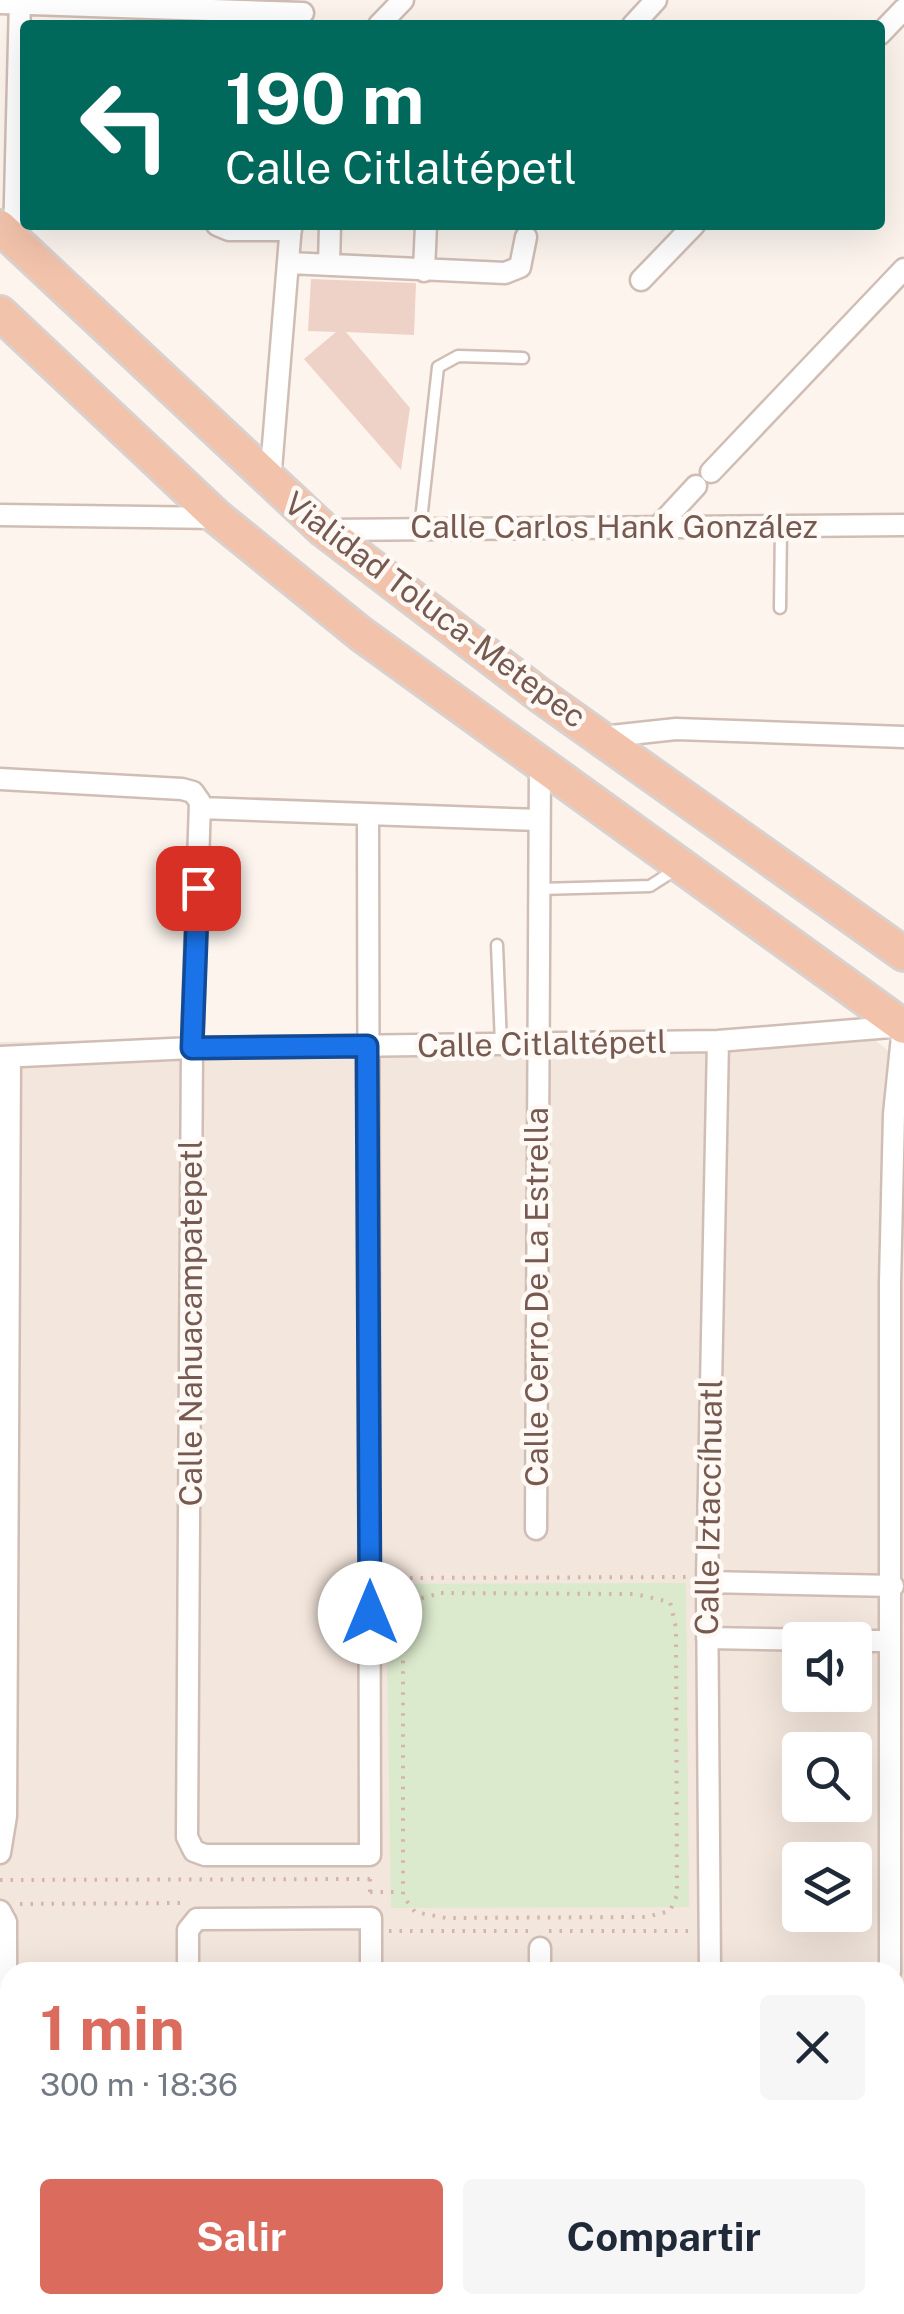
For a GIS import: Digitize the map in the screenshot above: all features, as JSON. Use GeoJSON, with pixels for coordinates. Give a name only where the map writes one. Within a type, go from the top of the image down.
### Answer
{"type":"FeatureCollection","features":[{"type":"Feature","properties":{"kind":"highway","name":"Vialidad Toluca-Metepec"},"geometry":{"type":"LineString","coordinates":[[7,234],[324,530],[541,696],[904,954]]}},
{"type":"Feature","properties":{"kind":"highway","name":"Vialidad Toluca-Metepec"},"geometry":{"type":"LineString","coordinates":[[0,313],[218,518],[360,634],[904,1027]]}},
{"type":"Feature","properties":{"kind":"street"},"geometry":{"type":"LineString","coordinates":[[385,20],[403,0]]}},
{"type":"Feature","properties":{"kind":"street"},"geometry":{"type":"LineString","coordinates":[[638,20],[656,0]]}},
{"type":"Feature","properties":{"kind":"street"},"geometry":{"type":"LineString","coordinates":[[20,109],[13,2],[303,13]]}},
{"type":"Feature","properties":{"kind":"street"},"geometry":{"type":"LineString","coordinates":[[885,29],[904,9]]}},
{"type":"Feature","properties":{"kind":"street"},"geometry":{"type":"LineString","coordinates":[[7,234],[20,153]]}},
{"type":"Feature","properties":{"kind":"street"},"geometry":{"type":"LineString","coordinates":[[270,482],[291,230]]}},
{"type":"Feature","properties":{"kind":"street"},"geometry":{"type":"LineString","coordinates":[[329,266],[330,230]]}},
{"type":"Feature","properties":{"kind":"street"},"geometry":{"type":"LineString","coordinates":[[424,271],[426,230]]}},
{"type":"Feature","properties":{"kind":"street"},"geometry":{"type":"LineString","coordinates":[[641,280],[689,230]]}},
{"type":"Feature","properties":{"kind":"street"},"geometry":{"type":"LineString","coordinates":[[288,264],[515,271],[523,260],[526,237]]}},
{"type":"Feature","properties":{"kind":"street"},"geometry":{"type":"LineString","coordinates":[[659,526],[904,269]]}},
{"type":"Feature","properties":{"kind":"street"},"geometry":{"type":"LineString","coordinates":[[0,515],[218,518]]}},
{"type":"Feature","properties":{"kind":"street","name":"Calle Carlos Hank González"},"geometry":{"type":"LineString","coordinates":[[324,530],[904,526]]}},
{"type":"Feature","properties":{"kind":"street"},"geometry":{"type":"LineString","coordinates":[[602,737],[676,729],[904,737]]}},
{"type":"Feature","properties":{"kind":"street","name":"Calle Cerro De La Estrella"},"geometry":{"type":"LineString","coordinates":[[536,1530],[540,764]]}},
{"type":"Feature","properties":{"kind":"street"},"geometry":{"type":"LineString","coordinates":[[0,780],[182,788],[198,802],[368,816],[539,820]]}},
{"type":"Feature","properties":{"kind":"street","name":"Calle Nahuacampatepetl"},"geometry":{"type":"LineString","coordinates":[[198,802],[192,1048],[187,1837],[194,1851],[206,1855],[370,1855]]}},
{"type":"Feature","properties":{"kind":"street"},"geometry":{"type":"LineString","coordinates":[[368,816],[370,1855]]}},
{"type":"Feature","properties":{"kind":"street"},"geometry":{"type":"LineString","coordinates":[[890,1962],[889,1642],[893,1586],[890,1283],[894,1114],[904,1027]]}},
{"type":"Feature","properties":{"kind":"street","name":"Calle Citlaltépetl"},"geometry":{"type":"LineString","coordinates":[[5,1057],[192,1048],[718,1041],[904,1027]]}},
{"type":"Feature","properties":{"kind":"street","name":"Calle Iztaccíhuatl"},"geometry":{"type":"LineString","coordinates":[[710,1962],[707,1580],[718,1041]]}},
{"type":"Feature","properties":{"kind":"street"},"geometry":{"type":"LineString","coordinates":[[0,1853],[6,1816],[5,1057]]}},
{"type":"Feature","properties":{"kind":"street"},"geometry":{"type":"LineString","coordinates":[[707,1580],[893,1586]]}},
{"type":"Feature","properties":{"kind":"street"},"geometry":{"type":"LineString","coordinates":[[707,1638],[782,1639]]}},
{"type":"Feature","properties":{"kind":"street"},"geometry":{"type":"LineString","coordinates":[[872,1642],[889,1642]]}},
{"type":"Feature","properties":{"kind":"street"},"geometry":{"type":"LineString","coordinates":[[1,1911],[6,1922],[6,1962]]}},
{"type":"Feature","properties":{"kind":"street"},"geometry":{"type":"LineString","coordinates":[[188,1962],[189,1924],[196,1919],[371,1918],[371,1962]]}},
{"type":"Feature","properties":{"kind":"street"},"geometry":{"type":"LineString","coordinates":[[540,1948],[540,1962]]}},
{"type":"Feature","properties":{"kind":"lane"},"geometry":{"type":"LineString","coordinates":[[420,529],[438,367],[458,356],[523,358]]}},
{"type":"Feature","properties":{"kind":"lane"},"geometry":{"type":"LineString","coordinates":[[780,608],[781,526]]}},
{"type":"Feature","properties":{"kind":"lane"},"geometry":{"type":"LineString","coordinates":[[540,889],[650,886],[682,864]]}},
{"type":"Feature","properties":{"kind":"lane"},"geometry":{"type":"LineString","coordinates":[[497,945],[501,1045]]}},
{"type":"Feature","properties":{"kind":"path"},"geometry":{"type":"LineString","coordinates":[[370,1578],[707,1580]]}},
{"type":"Feature","properties":{"kind":"path"},"geometry":{"type":"LineString","coordinates":[[442,1593],[635,1594],[670,1602],[676,1628],[678,1796],[677,1894],[670,1910],[646,1917],[446,1918],[416,1912],[402,1892],[403,1619],[415,1600],[442,1593]]}},
{"type":"Feature","properties":{"kind":"path"},"geometry":{"type":"LineString","coordinates":[[370,1855],[371,1918]]}},
{"type":"Feature","properties":{"kind":"path"},"geometry":{"type":"LineString","coordinates":[[0,1880],[370,1878]]}},
{"type":"Feature","properties":{"kind":"path"},"geometry":{"type":"LineString","coordinates":[[370,1892],[402,1892]]}},
{"type":"Feature","properties":{"kind":"shaded area"},"geometry":{"type":"Polygon","coordinates":[[[861,1030],[904,1062],[904,1962],[0,1962],[0,1042],[861,1030]]]}},
{"type":"Feature","properties":{"kind":"green space"},"geometry":{"type":"Polygon","coordinates":[[[686,1583],[689,1907],[391,1908],[386,1584],[686,1583]]]}},
{"type":"Feature","properties":{"kind":"building"},"geometry":{"type":"Polygon","coordinates":[[[311,279],[416,283],[414,335],[346,332],[410,408],[401,470],[304,359],[336,332],[308,331],[311,279]]]}},
{"type":"Feature","properties":{"kind":"route"},"geometry":{"type":"LineString","coordinates":[[198,888],[192,1048],[367,1046],[370,1613]]}}]}
